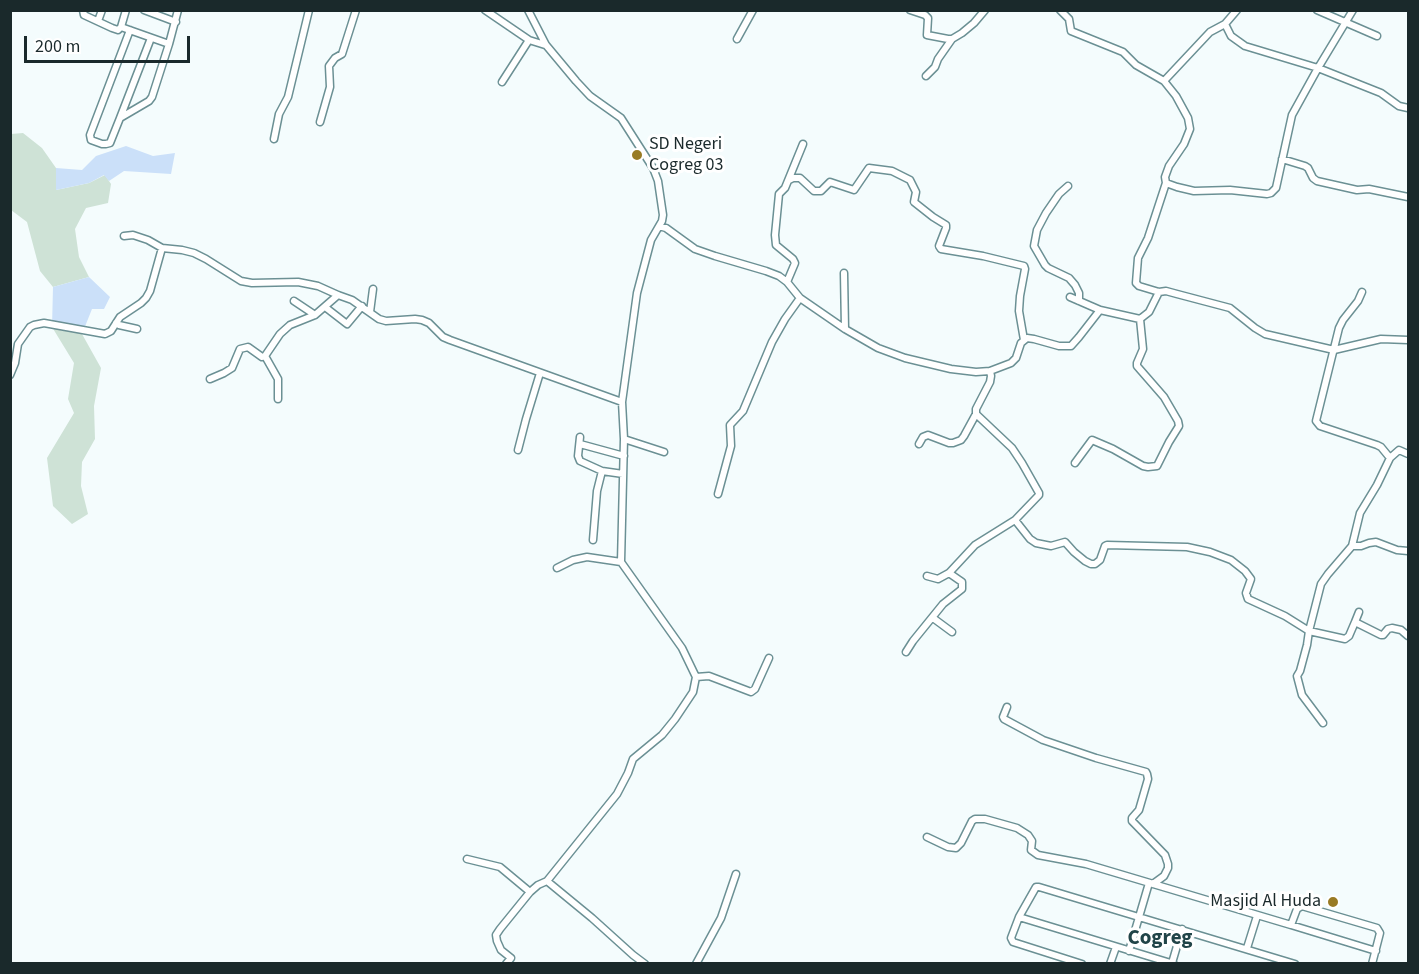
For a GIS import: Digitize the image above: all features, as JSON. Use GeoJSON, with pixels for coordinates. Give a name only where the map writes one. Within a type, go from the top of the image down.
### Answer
{"type":"FeatureCollection","features":[{"type":"Feature","properties":{"kind":"street"},"geometry":{"type":"LineString","coordinates":[[83,10],[84,15],[116,30],[120,29],[126,10]]}},
{"type":"Feature","properties":{"kind":"street"},"geometry":{"type":"LineString","coordinates":[[98,21],[102,10]]}},
{"type":"Feature","properties":{"kind":"street"},"geometry":{"type":"LineString","coordinates":[[144,10],[176,22]]}},
{"type":"Feature","properties":{"kind":"street"},"geometry":{"type":"LineString","coordinates":[[120,118],[151,100],[178,10]]}},
{"type":"Feature","properties":{"kind":"street"},"geometry":{"type":"LineString","coordinates":[[274,139],[279,114],[288,97],[309,10]]}},
{"type":"Feature","properties":{"kind":"street"},"geometry":{"type":"LineString","coordinates":[[320,123],[330,87],[330,66],[334,57],[342,54],[356,10]]}},
{"type":"Feature","properties":{"kind":"street"},"geometry":{"type":"LineString","coordinates":[[485,10],[529,40],[546,45]]}},
{"type":"Feature","properties":{"kind":"street"},"geometry":{"type":"LineString","coordinates":[[506,963],[511,958],[501,950],[496,935],[530,891],[547,881],[617,794],[633,759],[662,735],[675,719],[693,692],[696,677],[682,648],[621,562],[624,456],[622,402],[637,293],[651,240],[662,221],[664,209],[658,181],[653,168],[621,118],[583,89],[546,45],[528,10]]}},
{"type":"Feature","properties":{"kind":"street"},"geometry":{"type":"LineString","coordinates":[[737,39],[753,10]]}},
{"type":"Feature","properties":{"kind":"street"},"geometry":{"type":"LineString","coordinates":[[910,10],[928,18],[927,35],[952,39]]}},
{"type":"Feature","properties":{"kind":"street"},"geometry":{"type":"LineString","coordinates":[[926,76],[936,66],[938,59],[952,39],[968,29],[985,10]]}},
{"type":"Feature","properties":{"kind":"street"},"geometry":{"type":"LineString","coordinates":[[1060,10],[1069,19],[1071,31],[1118,49],[1136,65],[1164,81],[1176,96],[1190,125],[1184,144],[1169,166],[1165,177],[1166,183],[1148,238],[1141,250],[1137,285],[1230,308],[1265,334],[1334,350],[1381,339],[1408,340]]}},
{"type":"Feature","properties":{"kind":"street"},"geometry":{"type":"LineString","coordinates":[[1164,81],[1210,32],[1225,24],[1237,10]]}},
{"type":"Feature","properties":{"kind":"street"},"geometry":{"type":"LineString","coordinates":[[1317,10],[1377,36]]}},
{"type":"Feature","properties":{"kind":"street"},"geometry":{"type":"LineString","coordinates":[[1166,183],[1194,191],[1236,190],[1271,194],[1276,188],[1292,115],[1353,10]]}},
{"type":"Feature","properties":{"kind":"street"},"geometry":{"type":"LineString","coordinates":[[1225,24],[1231,36],[1245,46],[1318,68],[1381,93],[1399,106],[1408,108]]}},
{"type":"Feature","properties":{"kind":"street"},"geometry":{"type":"LineString","coordinates":[[121,27],[169,44]]}},
{"type":"Feature","properties":{"kind":"street"},"geometry":{"type":"LineString","coordinates":[[130,30],[90,134],[90,139],[102,144],[109,144],[151,38]]}},
{"type":"Feature","properties":{"kind":"street"},"geometry":{"type":"LineString","coordinates":[[502,82],[529,40]]}},
{"type":"Feature","properties":{"kind":"street"},"geometry":{"type":"LineString","coordinates":[[787,282],[795,263],[794,259],[776,245],[779,194],[789,180],[803,144]]}},
{"type":"Feature","properties":{"kind":"street"},"geometry":{"type":"LineString","coordinates":[[1282,159],[1305,166],[1317,181],[1408,197]]}},
{"type":"Feature","properties":{"kind":"street"},"geometry":{"type":"LineString","coordinates":[[789,180],[800,178],[814,191],[821,191],[830,182],[854,190],[869,168],[892,171],[910,180],[916,192],[914,202],[946,225],[939,248],[1024,266],[1019,311],[1024,340]]}},
{"type":"Feature","properties":{"kind":"street"},"geometry":{"type":"LineString","coordinates":[[1068,186],[1046,213],[1037,230],[1034,246],[1045,265],[1069,278],[1075,285],[1079,293],[1079,301]]}},
{"type":"Feature","properties":{"kind":"street"},"geometry":{"type":"LineString","coordinates":[[659,226],[666,228],[695,249],[773,273],[787,282],[800,298],[844,329],[878,348],[905,358],[951,369],[976,372],[1007,366],[1014,360],[1021,343],[1030,338],[1059,346],[1071,346],[1100,310]]}},
{"type":"Feature","properties":{"kind":"street"},"geometry":{"type":"LineString","coordinates":[[124,236],[133,235],[162,248],[194,253],[241,281],[252,283],[298,282],[318,286],[352,300],[379,319],[386,321],[422,320],[450,340],[622,402]]}},
{"type":"Feature","properties":{"kind":"street"},"geometry":{"type":"LineString","coordinates":[[10,375],[15,363],[18,344],[34,325],[44,323],[105,334],[111,331],[120,317],[146,298],[162,248]]}},
{"type":"Feature","properties":{"kind":"street"},"geometry":{"type":"LineString","coordinates":[[844,273],[844,329]]}},
{"type":"Feature","properties":{"kind":"street"},"geometry":{"type":"LineString","coordinates":[[370,312],[373,289]]}},
{"type":"Feature","properties":{"kind":"street"},"geometry":{"type":"LineString","coordinates":[[1140,319],[1149,312],[1159,292]]}},
{"type":"Feature","properties":{"kind":"street"},"geometry":{"type":"LineString","coordinates":[[1362,292],[1343,320],[1316,421],[1320,426],[1377,445],[1390,458]]}},
{"type":"Feature","properties":{"kind":"street"},"geometry":{"type":"LineString","coordinates":[[265,356],[280,334],[290,325],[315,315],[338,295]]}},
{"type":"Feature","properties":{"kind":"street"},"geometry":{"type":"LineString","coordinates":[[1071,297],[1100,310],[1140,319]]}},
{"type":"Feature","properties":{"kind":"street"},"geometry":{"type":"LineString","coordinates":[[718,494],[731,446],[730,425],[742,411],[772,342],[800,298]]}},
{"type":"Feature","properties":{"kind":"street"},"geometry":{"type":"LineString","coordinates":[[294,301],[315,315]]}},
{"type":"Feature","properties":{"kind":"street"},"geometry":{"type":"LineString","coordinates":[[325,307],[347,324],[362,306]]}},
{"type":"Feature","properties":{"kind":"street"},"geometry":{"type":"LineString","coordinates":[[1076,463],[1092,440],[1108,446],[1143,466],[1157,466],[1179,426],[1164,398],[1137,366],[1143,349],[1140,319]]}},
{"type":"Feature","properties":{"kind":"street"},"geometry":{"type":"LineString","coordinates":[[116,323],[137,329]]}},
{"type":"Feature","properties":{"kind":"street"},"geometry":{"type":"LineString","coordinates":[[210,379],[232,368],[240,349],[248,347],[262,357],[265,356]]}},
{"type":"Feature","properties":{"kind":"street"},"geometry":{"type":"LineString","coordinates":[[265,356],[278,380],[278,399]]}},
{"type":"Feature","properties":{"kind":"street"},"geometry":{"type":"LineString","coordinates":[[920,444],[923,437],[927,435],[950,443],[961,440],[990,382],[990,371]]}},
{"type":"Feature","properties":{"kind":"street"},"geometry":{"type":"LineString","coordinates":[[518,450],[540,373]]}},
{"type":"Feature","properties":{"kind":"street"},"geometry":{"type":"LineString","coordinates":[[927,576],[938,579],[949,573],[975,545],[1016,520],[1038,498],[1039,493],[1012,448],[976,414]]}},
{"type":"Feature","properties":{"kind":"street"},"geometry":{"type":"LineString","coordinates":[[624,439],[664,452]]}},
{"type":"Feature","properties":{"kind":"street"},"geometry":{"type":"LineString","coordinates":[[623,474],[602,471],[580,461],[578,456],[580,440],[624,456]]}},
{"type":"Feature","properties":{"kind":"street"},"geometry":{"type":"LineString","coordinates":[[1323,723],[1302,695],[1297,676],[1307,645],[1321,584],[1352,546],[1360,513],[1390,458],[1399,450],[1408,454]]}},
{"type":"Feature","properties":{"kind":"street"},"geometry":{"type":"LineString","coordinates":[[593,540],[597,491],[602,471]]}},
{"type":"Feature","properties":{"kind":"street"},"geometry":{"type":"LineString","coordinates":[[1016,520],[1030,539],[1036,543],[1051,546],[1065,542],[1074,552],[1091,564],[1100,560],[1107,545],[1187,547],[1220,555],[1239,566],[1251,579],[1246,593],[1248,599],[1285,616],[1309,631],[1345,639],[1349,636],[1359,612]]}},
{"type":"Feature","properties":{"kind":"street"},"geometry":{"type":"LineString","coordinates":[[1352,546],[1376,543],[1408,551]]}},
{"type":"Feature","properties":{"kind":"street"},"geometry":{"type":"LineString","coordinates":[[557,568],[573,560],[587,557],[621,562]]}},
{"type":"Feature","properties":{"kind":"street"},"geometry":{"type":"LineString","coordinates":[[906,652],[946,600],[963,587],[962,582],[949,573]]}},
{"type":"Feature","properties":{"kind":"street"},"geometry":{"type":"LineString","coordinates":[[933,618],[952,632]]}},
{"type":"Feature","properties":{"kind":"street"},"geometry":{"type":"LineString","coordinates":[[1355,622],[1381,635],[1392,628],[1401,630],[1408,636]]}},
{"type":"Feature","properties":{"kind":"street"},"geometry":{"type":"LineString","coordinates":[[696,677],[709,676],[751,692],[755,689],[769,658]]}},
{"type":"Feature","properties":{"kind":"street"},"geometry":{"type":"LineString","coordinates":[[1007,707],[1004,719],[1043,740],[1146,772],[1148,779],[1139,810],[1132,821],[1165,855],[1168,868],[1164,876],[1151,884],[1129,951]]}},
{"type":"Feature","properties":{"kind":"street"},"geometry":{"type":"LineString","coordinates":[[927,837],[948,847],[956,848],[972,821],[985,819],[1026,833],[1032,841],[1031,851],[1038,855],[1086,864],[1376,951]]}},
{"type":"Feature","properties":{"kind":"street"},"geometry":{"type":"LineString","coordinates":[[467,859],[500,867],[530,891]]}},
{"type":"Feature","properties":{"kind":"street"},"geometry":{"type":"LineString","coordinates":[[696,963],[721,918],[736,874]]}},
{"type":"Feature","properties":{"kind":"street"},"geometry":{"type":"LineString","coordinates":[[547,881],[641,962]]}},
{"type":"Feature","properties":{"kind":"street"},"geometry":{"type":"LineString","coordinates":[[1082,963],[1013,942],[1011,938],[1018,917],[1034,890],[1039,887],[1295,963]]}},
{"type":"Feature","properties":{"kind":"street"},"geometry":{"type":"LineString","coordinates":[[1291,925],[1301,906],[1373,926],[1380,933],[1372,963]]}},
{"type":"Feature","properties":{"kind":"street"},"geometry":{"type":"LineString","coordinates":[[1247,948],[1257,916]]}},
{"type":"Feature","properties":{"kind":"street"},"geometry":{"type":"LineString","coordinates":[[1018,917],[1173,963],[1182,929]]}},
{"type":"Feature","properties":{"kind":"street"},"geometry":{"type":"LineString","coordinates":[[1110,963],[1116,947]]}},
{"type":"Feature","properties":{"kind":"street"},"geometry":{"type":"LineString","coordinates":[[1139,963],[1142,954]]}},
{"type":"Feature","properties":{"kind":"green space"},"geometry":{"type":"Polygon","coordinates":[[[23,133],[42,148],[56,168],[56,190],[89,183],[105,175],[111,184],[108,203],[86,208],[75,229],[79,257],[89,277],[53,287],[40,271],[27,222],[11,210],[11,134],[23,133]]]}},
{"type":"Feature","properties":{"kind":"green space"},"geometry":{"type":"Polygon","coordinates":[[[52,327],[82,334],[101,368],[94,406],[95,439],[82,462],[81,486],[88,514],[72,524],[53,506],[47,458],[74,413],[68,399],[74,363],[52,327]]]}},
{"type":"Feature","properties":{"kind":"water"},"geometry":{"type":"Polygon","coordinates":[[[126,146],[153,156],[175,153],[171,174],[124,171],[109,181],[104,175],[89,183],[56,190],[56,168],[82,170],[96,156],[126,146]]]}},
{"type":"Feature","properties":{"kind":"water"},"geometry":{"type":"Polygon","coordinates":[[[89,277],[110,297],[104,309],[92,309],[82,334],[52,327],[53,287],[89,277]]]}},
{"type":"Feature","properties":{"kind":"place","name":"SD Negeri Cogreg 03"},"geometry":{"type":"Point","coordinates":[637,155]}},
{"type":"Feature","properties":{"kind":"place","name":"Masjid Al Huda"},"geometry":{"type":"Point","coordinates":[1333,902]}},
{"type":"Feature","properties":{"kind":"district","name":"Cogreg"},"geometry":{"type":"Point","coordinates":[1160,939]}}]}
